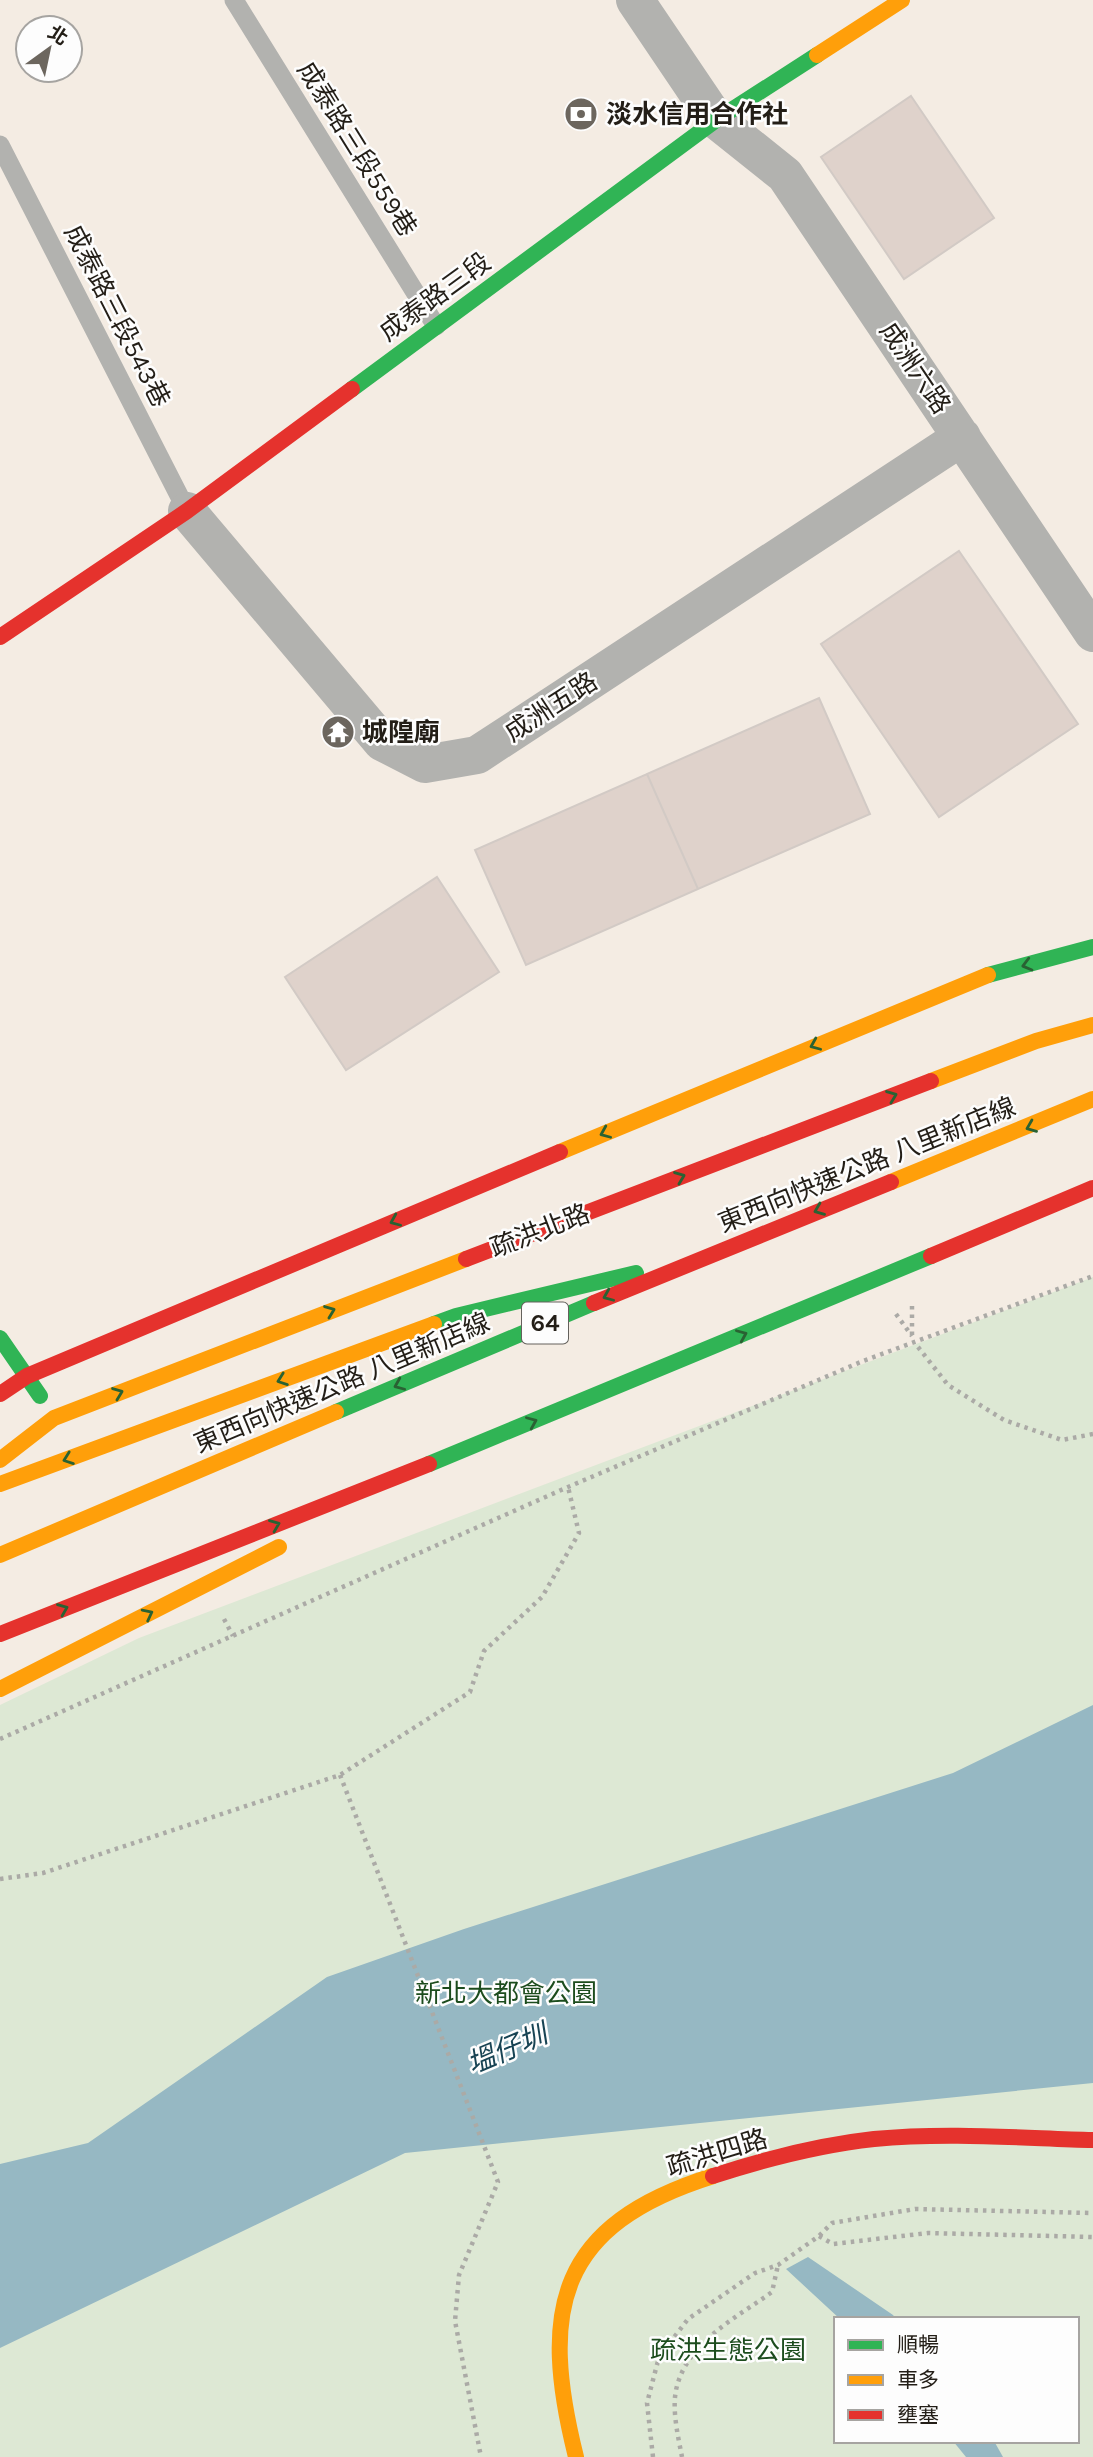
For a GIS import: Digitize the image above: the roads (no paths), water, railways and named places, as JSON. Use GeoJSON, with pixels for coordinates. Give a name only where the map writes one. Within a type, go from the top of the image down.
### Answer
{"type":"FeatureCollection","features":[{"type":"Feature","properties":{"kind":"main road","name":"成泰路三段"},"geometry":{"type":"LineString","coordinates":[[0,637],[187,511],[716,120],[899,1]]}},
{"type":"Feature","properties":{"kind":"main road"},"geometry":{"type":"LineString","coordinates":[[9,1386],[970,980],[1093,947]]}},
{"type":"Feature","properties":{"kind":"main road","name":"疏洪北路"},"geometry":{"type":"LineString","coordinates":[[0,1460],[54,1418],[1035,1041],[1093,1025]]}},
{"type":"Feature","properties":{"kind":"main road","name":"東西向快速公路 八里新店線"},"geometry":{"type":"LineString","coordinates":[[0,1555],[699,1258],[1048,1120],[1093,1099]]}},
{"type":"Feature","properties":{"kind":"main road"},"geometry":{"type":"LineString","coordinates":[[0,1634],[492,1439],[1093,1188]]}},
{"type":"Feature","properties":{"kind":"main road"},"geometry":{"type":"LineString","coordinates":[[0,1484],[456,1316],[699,1258]]}},
{"type":"Feature","properties":{"kind":"main road"},"geometry":{"type":"LineString","coordinates":[[0,1338],[9,1386],[54,1418]]}},
{"type":"Feature","properties":{"kind":"main road"},"geometry":{"type":"LineString","coordinates":[[332,1520],[492,1439]]}},
{"type":"Feature","properties":{"kind":"main road"},"geometry":{"type":"LineString","coordinates":[[0,1689],[295,1539]]}},
{"type":"Feature","properties":{"kind":"main road","name":"疏洪四路"},"geometry":{"type":"LineString","coordinates":[[576,2457],[565,2414],[560,2357],[562,2310],[572,2273],[597,2239],[620,2218],[652,2200],[743,2167],[874,2139],[956,2136],[1093,2140]]}},
{"type":"Feature","properties":{"kind":"street","name":"成洲六路"},"geometry":{"type":"LineString","coordinates":[[635,0],[716,120],[786,176],[1093,633]]}},
{"type":"Feature","properties":{"kind":"street","name":"成洲五路"},"geometry":{"type":"LineString","coordinates":[[187,511],[382,742],[425,764],[477,755],[962,438]]}},
{"type":"Feature","properties":{"kind":"lane","name":"成泰路三段559巷"},"geometry":{"type":"LineString","coordinates":[[234,0],[436,326]]}},
{"type":"Feature","properties":{"kind":"lane","name":"成泰路三段543巷"},"geometry":{"type":"LineString","coordinates":[[0,145],[187,511]]}},
{"type":"Feature","properties":{"kind":"water","name":"塭仔圳"},"geometry":{"type":"Polygon","coordinates":[[[1093,1705],[1093,2083],[405,2153],[0,2348],[0,2164],[88,2143],[327,1977],[464,1929],[953,1773],[1093,1705]]]}},
{"type":"Feature","properties":{"kind":"water"},"geometry":{"type":"Polygon","coordinates":[[[808,2257],[894,2317],[838,2317],[786,2269],[808,2257]]]}},
{"type":"Feature","properties":{"kind":"water"},"geometry":{"type":"Polygon","coordinates":[[[955,2443],[995,2443],[1003,2457],[966,2457],[955,2443]]]}},
{"type":"Feature","properties":{"kind":"place","name":"淡水信用合作社"},"geometry":{"type":"Point","coordinates":[581,114]}},
{"type":"Feature","properties":{"kind":"place","name":"城隍廟"},"geometry":{"type":"Point","coordinates":[338,732]}},
{"type":"Feature","properties":{"kind":"park label","name":"新北大都會公園"},"geometry":{"type":"Point","coordinates":[506,1993]}},
{"type":"Feature","properties":{"kind":"park label","name":"疏洪生態公園"},"geometry":{"type":"Point","coordinates":[728,2350]}}]}
